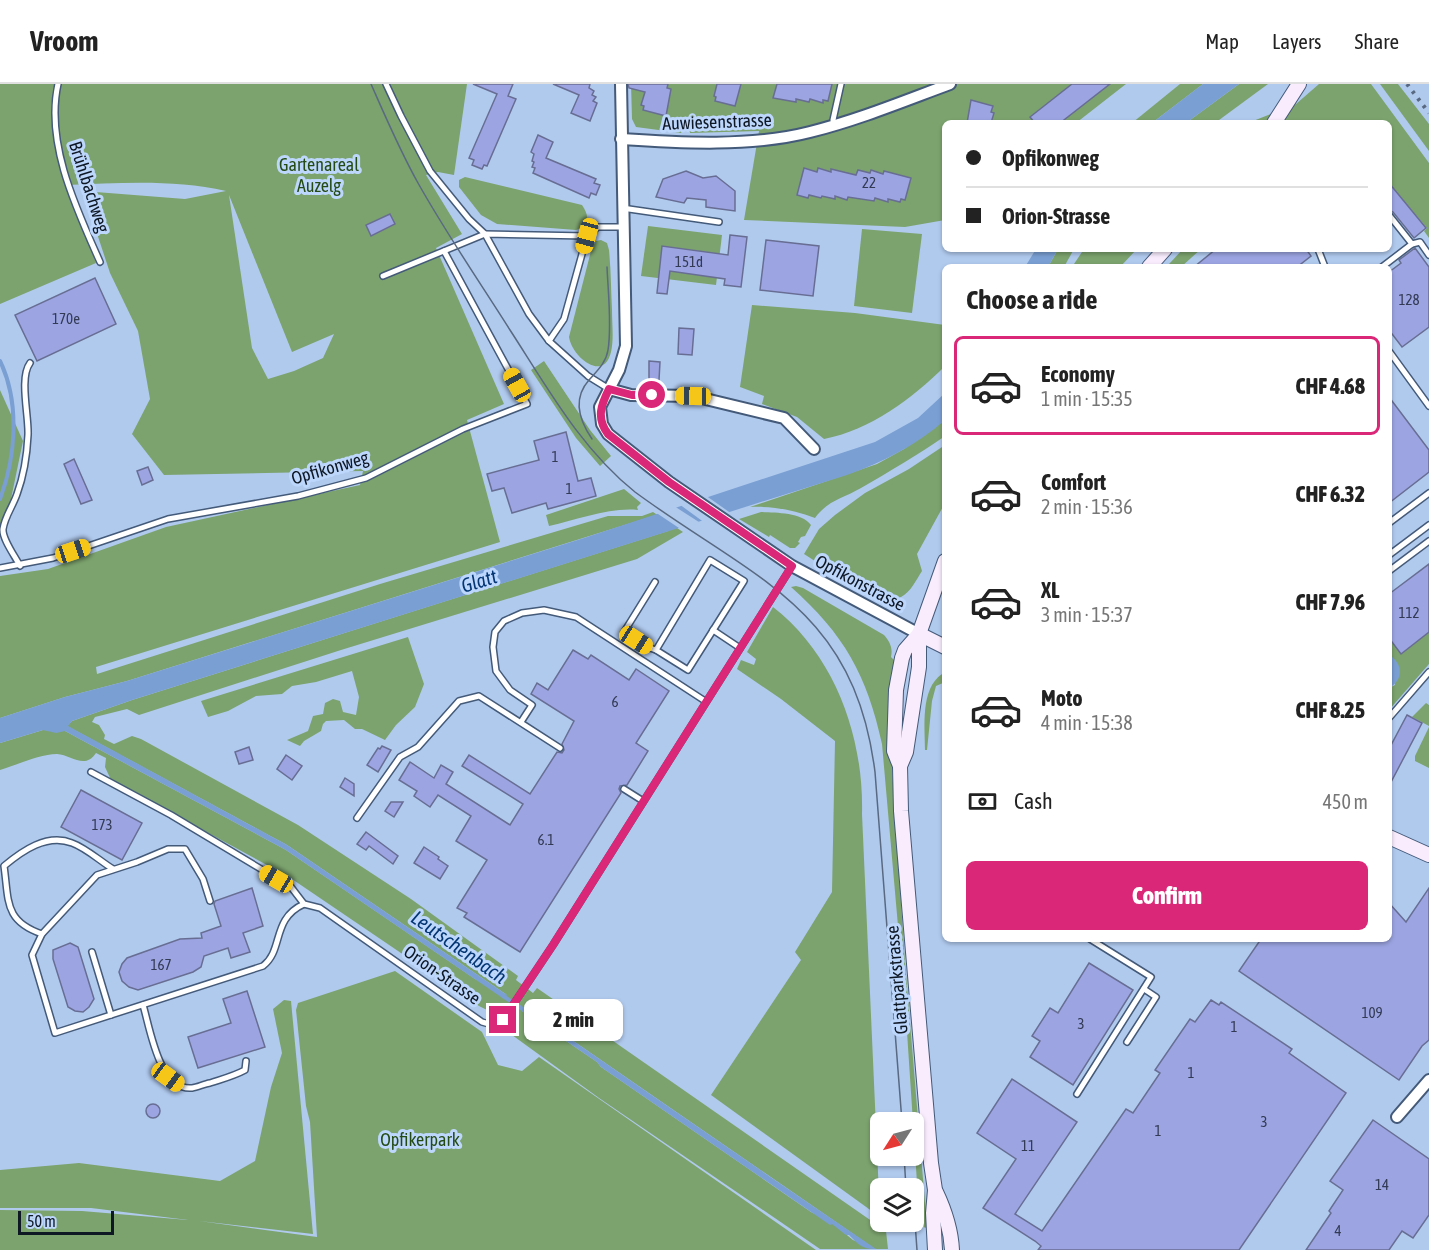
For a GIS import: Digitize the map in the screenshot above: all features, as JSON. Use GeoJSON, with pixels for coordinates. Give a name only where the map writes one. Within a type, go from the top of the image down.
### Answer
{"type":"FeatureCollection","features":[{"type":"Feature","properties":{"kind":"street","name":"Opfikonstrasse"},"geometry":{"type":"LineString","coordinates":[[621,84],[626,346],[619,370],[602,402],[600,412],[605,429],[669,482],[792,566],[919,633]]}},
{"type":"Feature","properties":{"kind":"street","name":"Auwiesenstrasse"},"geometry":{"type":"LineString","coordinates":[[621,139],[724,142],[808,133],[950,84]]}},
{"type":"Feature","properties":{"kind":"street"},"geometry":{"type":"LineString","coordinates":[[1276,120],[1299,84]]}},
{"type":"Feature","properties":{"kind":"street"},"geometry":{"type":"LineString","coordinates":[[1152,264],[1162,252]]}},
{"type":"Feature","properties":{"kind":"street"},"geometry":{"type":"LineString","coordinates":[[609,389],[632,395],[693,396],[784,418],[814,449]]}},
{"type":"Feature","properties":{"kind":"street","name":"Glattparkstrasse"},"geometry":{"type":"LineString","coordinates":[[935,1250],[933,1214],[935,1190],[904,849],[900,766],[906,752],[919,667],[919,633],[942,569]]}},
{"type":"Feature","properties":{"kind":"street"},"geometry":{"type":"LineString","coordinates":[[919,633],[942,645]]}},
{"type":"Feature","properties":{"kind":"street"},"geometry":{"type":"LineString","coordinates":[[1392,838],[1429,855]]}},
{"type":"Feature","properties":{"kind":"street"},"geometry":{"type":"LineString","coordinates":[[1397,1117],[1429,1080]]}},
{"type":"Feature","properties":{"kind":"street","name":"Glattparkstrasse"},"geometry":{"type":"LineString","coordinates":[[935,1190],[951,1232],[952,1250]]}},
{"type":"Feature","properties":{"kind":"lane","name":"Brühlbachweg"},"geometry":{"type":"LineString","coordinates":[[58,84],[55,99],[59,150],[84,226],[100,262]]}},
{"type":"Feature","properties":{"kind":"lane"},"geometry":{"type":"LineString","coordinates":[[386,84],[430,171],[469,219],[485,234],[529,314],[549,341],[588,376],[609,389]]}},
{"type":"Feature","properties":{"kind":"lane"},"geometry":{"type":"LineString","coordinates":[[835,125],[833,120],[841,84]]}},
{"type":"Feature","properties":{"kind":"lane"},"geometry":{"type":"LineString","coordinates":[[622,208],[719,222]]}},
{"type":"Feature","properties":{"kind":"lane"},"geometry":{"type":"LineString","coordinates":[[1392,219],[1412,244]]}},
{"type":"Feature","properties":{"kind":"lane"},"geometry":{"type":"LineString","coordinates":[[549,341],[564,319],[587,236],[597,227],[623,227]]}},
{"type":"Feature","properties":{"kind":"lane"},"geometry":{"type":"LineString","coordinates":[[383,276],[485,234],[587,236]]}},
{"type":"Feature","properties":{"kind":"lane"},"geometry":{"type":"LineString","coordinates":[[1386,264],[1412,244],[1420,242],[1429,255]]}},
{"type":"Feature","properties":{"kind":"lane","name":"Opfikonweg"},"geometry":{"type":"LineString","coordinates":[[0,568],[53,558],[168,519],[298,496],[366,478],[463,429],[527,404],[444,251]]}},
{"type":"Feature","properties":{"kind":"lane"},"geometry":{"type":"LineString","coordinates":[[1392,355],[1429,406]]}},
{"type":"Feature","properties":{"kind":"lane"},"geometry":{"type":"LineString","coordinates":[[20,566],[5,541],[2,531],[16,497],[27,457],[28,417],[25,379],[26,368],[30,363]]}},
{"type":"Feature","properties":{"kind":"lane"},"geometry":{"type":"LineString","coordinates":[[1423,395],[1429,390]]}},
{"type":"Feature","properties":{"kind":"lane"},"geometry":{"type":"LineString","coordinates":[[1392,521],[1429,493]]}},
{"type":"Feature","properties":{"kind":"lane"},"geometry":{"type":"LineString","coordinates":[[1392,553],[1429,525]]}},
{"type":"Feature","properties":{"kind":"lane"},"geometry":{"type":"LineString","coordinates":[[1392,570],[1429,541]]}},
{"type":"Feature","properties":{"kind":"lane"},"geometry":{"type":"LineString","coordinates":[[655,582],[624,632],[688,670],[744,581],[710,560],[656,650]]}},
{"type":"Feature","properties":{"kind":"lane","name":"Orion-Strasse"},"geometry":{"type":"LineString","coordinates":[[91,772],[171,815],[291,888],[304,904],[320,908],[482,1022],[496,1026],[503,1020],[553,945],[792,566]]}},
{"type":"Feature","properties":{"kind":"lane"},"geometry":{"type":"LineString","coordinates":[[521,722],[532,705],[510,690],[496,671],[492,647],[495,632],[504,621],[522,613],[544,610],[576,617],[705,701]]}},
{"type":"Feature","properties":{"kind":"lane"},"geometry":{"type":"LineString","coordinates":[[713,630],[740,648]]}},
{"type":"Feature","properties":{"kind":"lane"},"geometry":{"type":"LineString","coordinates":[[1392,715],[1429,672]]}},
{"type":"Feature","properties":{"kind":"lane"},"geometry":{"type":"LineString","coordinates":[[357,818],[400,757],[418,747],[459,701],[479,696],[560,748]]}},
{"type":"Feature","properties":{"kind":"lane"},"geometry":{"type":"LineString","coordinates":[[624,789],[643,801]]}},
{"type":"Feature","properties":{"kind":"lane"},"geometry":{"type":"LineString","coordinates":[[42,934],[26,929],[12,913],[4,866],[22,851],[53,839],[73,843],[113,869]]}},
{"type":"Feature","properties":{"kind":"lane"},"geometry":{"type":"LineString","coordinates":[[210,901],[202,879],[185,849],[168,849],[97,875],[42,934],[32,955],[55,1033],[263,966],[269,961],[283,921],[293,909],[304,904]]}},
{"type":"Feature","properties":{"kind":"lane"},"geometry":{"type":"LineString","coordinates":[[1077,1094],[1151,977],[1095,942]]}},
{"type":"Feature","properties":{"kind":"lane"},"geometry":{"type":"LineString","coordinates":[[92,952],[111,1015]]}},
{"type":"Feature","properties":{"kind":"lane"},"geometry":{"type":"LineString","coordinates":[[1127,1042],[1156,997],[1144,989]]}},
{"type":"Feature","properties":{"kind":"lane"},"geometry":{"type":"LineString","coordinates":[[143,1005],[162,1067],[168,1077],[180,1086],[191,1088],[236,1076],[245,1070],[246,1061]]}},
{"type":"Feature","properties":{"kind":"green space","name":"Gartenareal Auzelg"},"geometry":{"type":"Polygon","coordinates":[[[0,84],[467,84],[454,175],[438,172],[426,175],[462,234],[436,248],[504,404],[467,420],[500,542],[96,667],[97,674],[380,584],[608,516],[642,516],[653,512],[683,532],[637,559],[139,715],[127,709],[95,717],[92,722],[99,725],[105,735],[104,739],[114,744],[132,736],[141,739],[298,825],[411,899],[518,976],[516,980],[533,993],[537,988],[870,1220],[870,1232],[886,1232],[888,1249],[875,1249],[820,1249],[599,1098],[512,1035],[510,1031],[514,1022],[496,1010],[491,1012],[479,1006],[289,877],[111,780],[105,767],[106,758],[96,753],[92,758],[83,761],[50,754],[0,770],[0,743],[43,730],[65,731],[286,850],[475,979],[507,995],[287,845],[67,726],[72,721],[132,700],[668,531],[647,518],[127,681],[65,697],[0,718],[0,576],[48,569],[166,527],[360,485],[363,471],[164,475],[132,434],[150,399],[138,331],[110,273],[83,191],[185,199],[226,191],[167,183],[67,185],[96,263],[0,304],[0,84]],[[229,195],[252,348],[268,379],[294,371],[323,358],[334,334],[292,352],[229,195]],[[524,1007],[522,1011],[601,1067],[811,1212],[832,1223],[853,1240],[875,1249],[524,1007]]]}},
{"type":"Feature","properties":{"kind":"green space"},"geometry":{"type":"Polygon","coordinates":[[[631,84],[1126,84],[1080,120],[942,120],[942,221],[905,227],[744,220],[759,131],[690,133],[682,131],[681,133],[636,127],[632,119],[631,84]]]}},
{"type":"Feature","properties":{"kind":"green space"},"geometry":{"type":"Polygon","coordinates":[[[1180,84],[1203,84],[1156,120],[1136,120],[1180,84]]]}},
{"type":"Feature","properties":{"kind":"green space"},"geometry":{"type":"Polygon","coordinates":[[[1239,84],[1268,84],[1219,120],[1190,120],[1239,84]]]}},
{"type":"Feature","properties":{"kind":"green space"},"geometry":{"type":"Polygon","coordinates":[[[1319,84],[1371,84],[1429,163],[1429,238],[1424,231],[1427,228],[1392,187],[1392,120],[1256,120],[1296,104],[1319,84]]]}},
{"type":"Feature","properties":{"kind":"green space"},"geometry":{"type":"Polygon","coordinates":[[[1380,84],[1398,84],[1429,124],[1429,151],[1380,84]]]}},
{"type":"Feature","properties":{"kind":"green space"},"geometry":{"type":"Polygon","coordinates":[[[465,177],[582,205],[586,213],[586,222],[583,228],[576,230],[497,224],[481,215],[459,187],[459,180],[465,177]]]}},
{"type":"Feature","properties":{"kind":"green space"},"geometry":{"type":"Polygon","coordinates":[[[648,226],[722,235],[716,285],[641,276],[648,226]]]}},
{"type":"Feature","properties":{"kind":"green space"},"geometry":{"type":"Polygon","coordinates":[[[862,229],[922,234],[912,313],[854,306],[862,229]]]}},
{"type":"Feature","properties":{"kind":"green space"},"geometry":{"type":"Polygon","coordinates":[[[601,240],[607,243],[609,250],[612,342],[607,361],[602,366],[595,366],[582,359],[571,345],[569,337],[592,247],[596,241],[601,240]]]}},
{"type":"Feature","properties":{"kind":"green space"},"geometry":{"type":"Polygon","coordinates":[[[1056,252],[1072,252],[1066,264],[1050,264],[1056,252]]]}},
{"type":"Feature","properties":{"kind":"green space"},"geometry":{"type":"Polygon","coordinates":[[[1082,252],[1134,252],[1123,264],[1074,264],[1082,252]]]}},
{"type":"Feature","properties":{"kind":"green space"},"geometry":{"type":"Polygon","coordinates":[[[1180,252],[1198,252],[1184,264],[1169,264],[1180,252]]]}},
{"type":"Feature","properties":{"kind":"green space"},"geometry":{"type":"Polygon","coordinates":[[[752,305],[855,313],[942,325],[942,369],[919,390],[889,412],[841,435],[824,439],[797,417],[762,404],[764,396],[740,387],[752,305]]]}},
{"type":"Feature","properties":{"kind":"green space"},"geometry":{"type":"Polygon","coordinates":[[[544,361],[590,430],[611,456],[600,466],[576,438],[531,370],[544,361]]]}},
{"type":"Feature","properties":{"kind":"green space"},"geometry":{"type":"Polygon","coordinates":[[[0,390],[23,441],[5,528],[0,532],[0,390]]]}},
{"type":"Feature","properties":{"kind":"green space"},"geometry":{"type":"Polygon","coordinates":[[[942,422],[942,438],[883,475],[831,503],[815,518],[783,509],[750,507],[877,464],[904,449],[942,422]]]}},
{"type":"Feature","properties":{"kind":"green space"},"geometry":{"type":"Polygon","coordinates":[[[942,447],[942,508],[917,554],[922,571],[905,595],[892,598],[866,591],[804,554],[819,529],[835,515],[865,493],[909,469],[942,447]]]}},
{"type":"Feature","properties":{"kind":"green space"},"geometry":{"type":"Polygon","coordinates":[[[624,489],[641,503],[637,507],[638,510],[616,510],[549,526],[546,515],[624,489]]]}},
{"type":"Feature","properties":{"kind":"green space"},"geometry":{"type":"Polygon","coordinates":[[[761,512],[795,515],[811,525],[805,536],[801,537],[798,542],[800,543],[795,548],[790,548],[739,519],[761,512]]]}},
{"type":"Feature","properties":{"kind":"green space"},"geometry":{"type":"Polygon","coordinates":[[[791,587],[803,588],[884,635],[891,645],[891,657],[894,660],[889,724],[917,1112],[912,1112],[882,744],[876,719],[861,676],[851,657],[810,604],[791,587]]]}},
{"type":"Feature","properties":{"kind":"green space"},"geometry":{"type":"Polygon","coordinates":[[[773,607],[795,627],[829,673],[842,700],[858,756],[875,1112],[870,1112],[870,1166],[878,1166],[878,1178],[870,1178],[870,1210],[711,1095],[801,960],[795,952],[832,892],[835,741],[781,699],[737,669],[741,660],[754,665],[756,659],[747,652],[773,607]]]}},
{"type":"Feature","properties":{"kind":"green space"},"geometry":{"type":"Polygon","coordinates":[[[1429,632],[1429,664],[1392,707],[1392,686],[1395,685],[1392,638],[1429,632]]]}},
{"type":"Feature","properties":{"kind":"green space"},"geometry":{"type":"Polygon","coordinates":[[[408,637],[424,684],[415,707],[396,725],[385,740],[362,729],[355,729],[344,720],[326,721],[321,731],[300,746],[287,740],[308,731],[313,716],[323,714],[325,703],[333,699],[340,701],[343,712],[356,715],[359,697],[352,671],[316,682],[292,686],[282,694],[256,696],[228,711],[208,717],[201,701],[408,637]]]}},
{"type":"Feature","properties":{"kind":"green space"},"geometry":{"type":"Polygon","coordinates":[[[942,674],[942,683],[936,686],[932,701],[927,750],[925,750],[925,709],[930,689],[942,674]]]}},
{"type":"Feature","properties":{"kind":"green space"},"geometry":{"type":"Polygon","coordinates":[[[1426,703],[1429,705],[1429,726],[1412,717],[1426,703]]]}},
{"type":"Feature","properties":{"kind":"green space"},"geometry":{"type":"Polygon","coordinates":[[[1429,727],[1429,768],[1415,761],[1415,756],[1429,727]]]}},
{"type":"Feature","properties":{"kind":"green space","name":"Opfikerpark"},"geometry":{"type":"Polygon","coordinates":[[[395,971],[482,1032],[498,1065],[522,1071],[539,1057],[816,1250],[0,1250],[0,1210],[82,1211],[188,1220],[91,1208],[0,1208],[0,1170],[79,1163],[220,1181],[255,1161],[271,1087],[282,1053],[273,1009],[284,1000],[291,1001],[313,1234],[199,1221],[317,1237],[310,1122],[306,1106],[296,1010],[298,1003],[395,971]]]}},
{"type":"Feature","properties":{"kind":"green space"},"geometry":{"type":"Polygon","coordinates":[[[916,1166],[922,1166],[923,1178],[917,1178],[916,1166]]]}},
{"type":"Feature","properties":{"kind":"green space"},"geometry":{"type":"Polygon","coordinates":[[[924,1191],[927,1227],[924,1227],[924,1191]]]}},
{"type":"Feature","properties":{"kind":"water"},"geometry":{"type":"Polygon","coordinates":[[[1203,84],[1239,84],[1190,120],[1156,120],[1203,84]]]}},
{"type":"Feature","properties":{"kind":"water"},"geometry":{"type":"Polygon","coordinates":[[[1034,252],[1056,252],[1050,264],[1027,264],[1034,252]]]}},
{"type":"Feature","properties":{"kind":"water","name":"Glatt"},"geometry":{"type":"Polygon","coordinates":[[[942,396],[942,422],[911,445],[847,475],[132,700],[72,721],[68,726],[287,845],[507,995],[504,999],[286,850],[65,731],[56,733],[43,730],[0,743],[0,718],[65,697],[127,681],[584,538],[875,442],[918,418],[942,396]]]}},
{"type":"Feature","properties":{"kind":"water"},"geometry":{"type":"Polygon","coordinates":[[[1392,657],[1397,662],[1400,672],[1392,686],[1392,657]]]}},
{"type":"Feature","properties":{"kind":"water"},"geometry":{"type":"Polygon","coordinates":[[[524,1007],[876,1249],[858,1244],[849,1235],[832,1224],[830,1225],[522,1011],[524,1007]]]}},
{"type":"Feature","properties":{"kind":"pier"},"geometry":{"type":"Polygon","coordinates":[[[705,495],[732,514],[705,523],[679,504],[705,495]]]}},
{"type":"Feature","properties":{"kind":"pier"},"geometry":{"type":"Polygon","coordinates":[[[674,506],[702,524],[682,530],[655,512],[674,506]]]}},
{"type":"Feature","properties":{"kind":"building"},"geometry":{"type":"Polygon","coordinates":[[[473,84],[513,84],[508,96],[516,99],[487,166],[484,165],[482,169],[472,165],[474,160],[469,158],[497,94],[473,84]]]}},
{"type":"Feature","properties":{"kind":"building"},"geometry":{"type":"Polygon","coordinates":[[[553,84],[590,84],[589,88],[594,91],[592,95],[596,97],[593,101],[597,103],[590,121],[571,113],[579,95],[553,84]]]}},
{"type":"Feature","properties":{"kind":"building"},"geometry":{"type":"Polygon","coordinates":[[[628,84],[668,84],[667,88],[671,89],[666,116],[643,110],[644,106],[641,105],[645,92],[629,88],[628,84]]]}},
{"type":"Feature","properties":{"kind":"building"},"geometry":{"type":"Polygon","coordinates":[[[717,84],[741,84],[735,106],[715,101],[717,84]]]}},
{"type":"Feature","properties":{"kind":"building"},"geometry":{"type":"Polygon","coordinates":[[[777,84],[832,84],[828,101],[823,100],[823,103],[810,99],[809,102],[796,99],[796,102],[773,98],[777,84]]]}},
{"type":"Feature","properties":{"kind":"building"},"geometry":{"type":"Polygon","coordinates":[[[1072,84],[1110,84],[1064,120],[1032,120],[1030,117],[1072,84]]]}},
{"type":"Feature","properties":{"kind":"building"},"geometry":{"type":"Polygon","coordinates":[[[971,100],[993,106],[992,120],[968,120],[971,100]]]}},
{"type":"Feature","properties":{"kind":"building"},"geometry":{"type":"Polygon","coordinates":[[[538,135],[553,142],[546,158],[596,179],[594,183],[600,185],[596,195],[591,193],[589,198],[533,173],[534,154],[531,152],[538,135]]]}},
{"type":"Feature","properties":{"kind":"building"},"geometry":{"type":"Polygon","coordinates":[[[804,168],[817,172],[818,168],[831,172],[831,169],[856,175],[858,170],[870,173],[871,170],[883,174],[884,171],[911,178],[905,200],[901,199],[900,202],[888,199],[888,202],[875,198],[874,201],[848,197],[847,200],[835,196],[835,199],[809,195],[808,198],[797,195],[804,168]]]}},
{"type":"Feature","properties":{"kind":"building"},"geometry":{"type":"Polygon","coordinates":[[[686,171],[703,178],[716,176],[735,191],[735,211],[706,207],[706,200],[687,198],[684,203],[656,197],[663,179],[686,171]]]}},
{"type":"Feature","properties":{"kind":"building"},"geometry":{"type":"Polygon","coordinates":[[[1392,187],[1426,228],[1414,238],[1393,212],[1392,187]]]}},
{"type":"Feature","properties":{"kind":"building"},"geometry":{"type":"Polygon","coordinates":[[[390,214],[395,224],[371,236],[366,225],[390,214]]]}},
{"type":"Feature","properties":{"kind":"building"},"geometry":{"type":"Polygon","coordinates":[[[730,235],[747,237],[741,287],[724,285],[725,279],[670,271],[667,294],[657,293],[662,246],[728,255],[730,235]]]}},
{"type":"Feature","properties":{"kind":"building"},"geometry":{"type":"Polygon","coordinates":[[[766,240],[819,246],[813,296],[760,290],[766,240]]]}},
{"type":"Feature","properties":{"kind":"building"},"geometry":{"type":"Polygon","coordinates":[[[1415,248],[1429,267],[1429,327],[1402,347],[1392,334],[1392,270],[1401,263],[1399,260],[1415,248]]]}},
{"type":"Feature","properties":{"kind":"building"},"geometry":{"type":"Polygon","coordinates":[[[1212,252],[1308,252],[1311,256],[1301,264],[1198,264],[1212,252]]]}},
{"type":"Feature","properties":{"kind":"building"},"geometry":{"type":"Polygon","coordinates":[[[95,278],[116,324],[37,361],[15,315],[95,278]]]}},
{"type":"Feature","properties":{"kind":"building"},"geometry":{"type":"Polygon","coordinates":[[[679,328],[694,329],[692,355],[678,354],[679,328]]]}},
{"type":"Feature","properties":{"kind":"building"},"geometry":{"type":"Polygon","coordinates":[[[649,361],[660,362],[659,380],[649,380],[649,361]]]}},
{"type":"Feature","properties":{"kind":"building"},"geometry":{"type":"Polygon","coordinates":[[[1392,401],[1429,450],[1429,472],[1392,501],[1392,401]]]}},
{"type":"Feature","properties":{"kind":"building"},"geometry":{"type":"Polygon","coordinates":[[[566,432],[578,481],[591,478],[596,496],[548,509],[546,503],[512,513],[504,488],[492,491],[487,474],[539,460],[534,441],[566,432]]]}},
{"type":"Feature","properties":{"kind":"building"},"geometry":{"type":"Polygon","coordinates":[[[74,459],[92,500],[81,504],[64,464],[74,459]]]}},
{"type":"Feature","properties":{"kind":"building"},"geometry":{"type":"Polygon","coordinates":[[[148,467],[153,480],[142,485],[137,471],[148,467]]]}},
{"type":"Feature","properties":{"kind":"building"},"geometry":{"type":"Polygon","coordinates":[[[1429,564],[1429,632],[1401,654],[1392,642],[1392,592],[1429,564]]]}},
{"type":"Feature","properties":{"kind":"building"},"geometry":{"type":"Polygon","coordinates":[[[573,650],[588,659],[591,655],[629,680],[636,669],[669,691],[636,743],[648,751],[627,785],[620,786],[621,793],[520,952],[464,917],[467,913],[457,908],[487,860],[456,841],[471,816],[438,795],[430,807],[414,796],[417,791],[399,780],[410,762],[434,778],[441,765],[453,772],[446,784],[510,825],[523,804],[462,766],[469,755],[530,794],[557,752],[562,753],[564,750],[562,744],[574,721],[531,694],[537,683],[548,690],[573,650]]]}},
{"type":"Feature","properties":{"kind":"building"},"geometry":{"type":"Polygon","coordinates":[[[1407,715],[1422,723],[1392,780],[1392,743],[1407,715]]]}},
{"type":"Feature","properties":{"kind":"building"},"geometry":{"type":"Polygon","coordinates":[[[382,746],[391,750],[378,772],[367,765],[378,748],[382,746]]]}},
{"type":"Feature","properties":{"kind":"building"},"geometry":{"type":"Polygon","coordinates":[[[249,747],[253,760],[239,764],[235,752],[249,747]]]}},
{"type":"Feature","properties":{"kind":"building"},"geometry":{"type":"Polygon","coordinates":[[[286,755],[302,766],[292,780],[277,769],[286,755]]]}},
{"type":"Feature","properties":{"kind":"building"},"geometry":{"type":"Polygon","coordinates":[[[345,778],[354,784],[354,796],[340,787],[345,778]]]}},
{"type":"Feature","properties":{"kind":"building"},"geometry":{"type":"Polygon","coordinates":[[[81,790],[142,823],[122,860],[61,827],[81,790]]]}},
{"type":"Feature","properties":{"kind":"building"},"geometry":{"type":"Polygon","coordinates":[[[391,802],[403,802],[394,817],[385,811],[391,802]]]}},
{"type":"Feature","properties":{"kind":"building"},"geometry":{"type":"Polygon","coordinates":[[[366,832],[398,856],[393,864],[369,846],[366,850],[357,844],[366,832]]]}},
{"type":"Feature","properties":{"kind":"building"},"geometry":{"type":"Polygon","coordinates":[[[424,847],[448,866],[440,879],[414,863],[424,847]]]}},
{"type":"Feature","properties":{"kind":"building"},"geometry":{"type":"Polygon","coordinates":[[[252,888],[263,926],[243,933],[250,952],[231,958],[228,948],[204,956],[201,967],[193,972],[138,990],[122,981],[119,972],[127,958],[180,939],[202,938],[201,933],[221,926],[215,901],[252,888]]]}},
{"type":"Feature","properties":{"kind":"building"},"geometry":{"type":"Polygon","coordinates":[[[1429,888],[1429,1040],[1422,1046],[1399,1080],[1239,971],[1259,942],[1392,942],[1392,906],[1406,922],[1429,888]]]}},
{"type":"Feature","properties":{"kind":"building"},"geometry":{"type":"Polygon","coordinates":[[[70,943],[78,947],[94,999],[83,1012],[68,1007],[53,959],[53,950],[70,943]]]}},
{"type":"Feature","properties":{"kind":"building"},"geometry":{"type":"Polygon","coordinates":[[[1089,963],[1133,990],[1073,1085],[1030,1057],[1040,1041],[1032,1036],[1050,1008],[1058,1013],[1089,963]]]}},
{"type":"Feature","properties":{"kind":"building"},"geometry":{"type":"Polygon","coordinates":[[[247,991],[265,1047],[198,1068],[188,1037],[231,1023],[223,999],[247,991]]]}},
{"type":"Feature","properties":{"kind":"building"},"geometry":{"type":"Polygon","coordinates":[[[1211,1000],[1219,1005],[1221,1002],[1292,1049],[1289,1053],[1346,1093],[1239,1250],[1038,1250],[1041,1246],[1035,1241],[983,1208],[1016,1159],[977,1133],[1012,1079],[1077,1122],[1015,1214],[1042,1231],[1126,1109],[1133,1113],[1160,1073],[1155,1070],[1190,1019],[1195,1022],[1211,1000]]]}},
{"type":"Feature","properties":{"kind":"building"},"geometry":{"type":"Polygon","coordinates":[[[150,1104],[156,1104],[160,1111],[156,1118],[150,1118],[146,1114],[146,1108],[150,1104]]]}},
{"type":"Feature","properties":{"kind":"building"},"geometry":{"type":"Polygon","coordinates":[[[1373,1120],[1429,1159],[1429,1215],[1413,1238],[1402,1231],[1389,1250],[1306,1250],[1331,1213],[1329,1211],[1343,1190],[1330,1181],[1373,1120]]]}},
{"type":"Feature","properties":{"kind":"waterway"},"geometry":{"type":"LineString","coordinates":[[0,361],[11,394],[14,430],[10,465],[0,499]]}},
{"type":"Feature","properties":{"kind":"waterway","name":"Leutschenbach"},"geometry":{"type":"LineString","coordinates":[[503,996],[527,1012]]}},
{"type":"Feature","properties":{"kind":"tram line"},"geometry":{"type":"LineString","coordinates":[[371,84],[405,159],[429,202],[581,437],[598,457],[635,492],[757,575],[791,602],[821,633],[845,670],[863,716],[875,772],[901,1112]]}},
{"type":"Feature","properties":{"kind":"tram line"},"geometry":{"type":"LineString","coordinates":[[592,439],[581,417],[579,402],[584,387],[607,355],[610,320],[607,267]]}},
{"type":"Feature","properties":{"kind":"tram line"},"geometry":{"type":"LineString","coordinates":[[905,1166],[905,1178]]}},
{"type":"Feature","properties":{"kind":"tram line"},"geometry":{"type":"LineString","coordinates":[[916,1232],[917,1250]]}},
{"type":"Feature","properties":{"kind":"railway"},"geometry":{"type":"LineString","coordinates":[[1407,84],[1429,113]]}},
{"type":"Feature","properties":{"kind":"route"},"geometry":{"type":"LineString","coordinates":[[503,1020],[553,945],[792,566],[669,482],[608,434],[600,419],[600,407],[609,389],[632,395],[652,395]]}}]}
